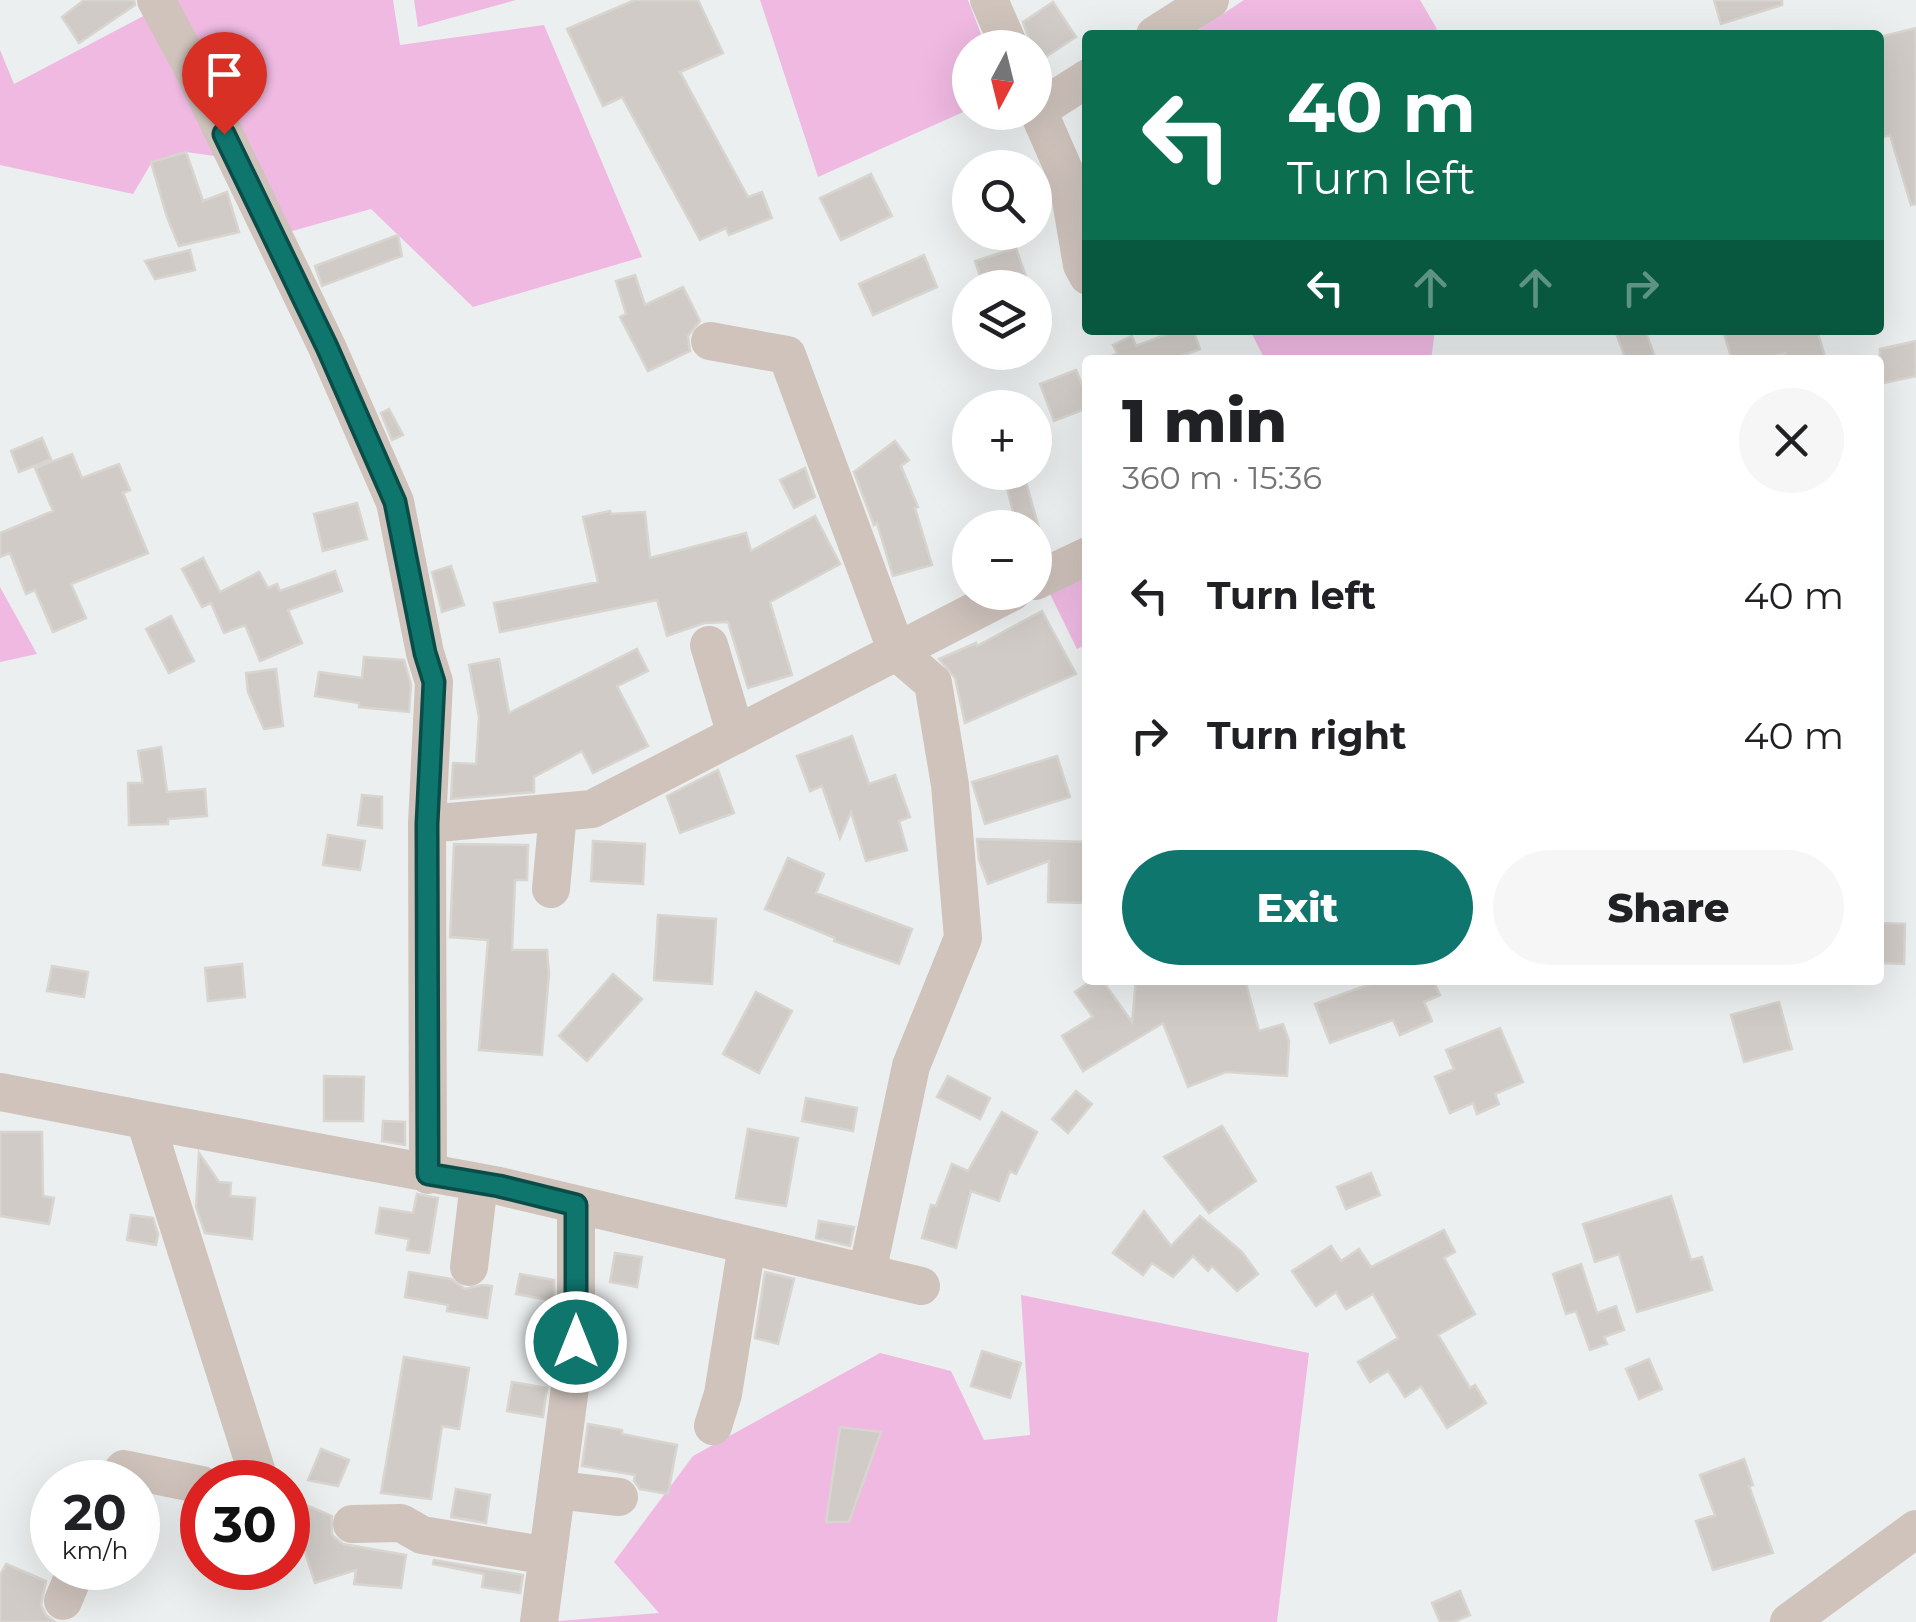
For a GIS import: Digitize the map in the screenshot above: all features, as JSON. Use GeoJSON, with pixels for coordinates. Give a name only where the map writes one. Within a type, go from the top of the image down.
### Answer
{"type":"FeatureCollection","features":[{"type":"Feature","properties":{"kind":"street"},"geometry":{"type":"LineString","coordinates":[[156,0],[327,347],[395,502],[434,682],[427,824],[428,1174]]}},
{"type":"Feature","properties":{"kind":"street"},"geometry":{"type":"LineString","coordinates":[[990,0],[1002,30]]}},
{"type":"Feature","properties":{"kind":"street"},"geometry":{"type":"LineString","coordinates":[[1163,30],[1210,0]]}},
{"type":"Feature","properties":{"kind":"street"},"geometry":{"type":"LineString","coordinates":[[1052,98],[1082,81]]}},
{"type":"Feature","properties":{"kind":"street"},"geometry":{"type":"LineString","coordinates":[[1046,130],[1067,177],[1082,264]]}},
{"type":"Feature","properties":{"kind":"street"},"geometry":{"type":"LineString","coordinates":[[710,341],[787,354],[897,652],[933,683],[950,785],[963,938],[911,1066],[868,1273]]}},
{"type":"Feature","properties":{"kind":"street"},"geometry":{"type":"LineString","coordinates":[[1052,573],[1082,559]]}},
{"type":"Feature","properties":{"kind":"street"},"geometry":{"type":"LineString","coordinates":[[427,824],[592,809],[978,610]]}},
{"type":"Feature","properties":{"kind":"street"},"geometry":{"type":"LineString","coordinates":[[709,645],[736,735]]}},
{"type":"Feature","properties":{"kind":"street"},"geometry":{"type":"LineString","coordinates":[[550,889],[558,813]]}},
{"type":"Feature","properties":{"kind":"street"},"geometry":{"type":"LineString","coordinates":[[0,1092],[479,1183],[922,1286]]}},
{"type":"Feature","properties":{"kind":"street"},"geometry":{"type":"LineString","coordinates":[[145,1120],[253,1460]]}},
{"type":"Feature","properties":{"kind":"street"},"geometry":{"type":"LineString","coordinates":[[469,1267],[479,1183]]}},
{"type":"Feature","properties":{"kind":"street"},"geometry":{"type":"LineString","coordinates":[[538,1622],[576,1342],[576,1205]]}},
{"type":"Feature","properties":{"kind":"street"},"geometry":{"type":"LineString","coordinates":[[713,1426],[724,1394],[747,1245]]}},
{"type":"Feature","properties":{"kind":"street"},"geometry":{"type":"LineString","coordinates":[[556,1490],[619,1497]]}},
{"type":"Feature","properties":{"kind":"street"},"geometry":{"type":"LineString","coordinates":[[352,1524],[401,1524],[422,1535],[548,1556]]}},
{"type":"Feature","properties":{"kind":"street"},"geometry":{"type":"LineString","coordinates":[[1789,1622],[1916,1528]]}},
{"type":"Feature","properties":{"kind":"shaded area"},"geometry":{"type":"Polygon","coordinates":[[[169,0],[393,0],[400,45],[544,25],[642,257],[473,307],[371,209],[285,233],[169,0]]]}},
{"type":"Feature","properties":{"kind":"shaded area"},"geometry":{"type":"Polygon","coordinates":[[[414,0],[516,0],[418,27],[414,0]]]}},
{"type":"Feature","properties":{"kind":"shaded area"},"geometry":{"type":"Polygon","coordinates":[[[760,0],[968,0],[979,30],[952,30],[952,117],[818,177],[760,0]]]}},
{"type":"Feature","properties":{"kind":"shaded area"},"geometry":{"type":"Polygon","coordinates":[[[1244,0],[1420,0],[1437,29],[1435,30],[1199,30],[1244,0]]]}},
{"type":"Feature","properties":{"kind":"shaded area"},"geometry":{"type":"Polygon","coordinates":[[[153,11],[222,157],[186,152],[152,162],[133,194],[0,165],[0,50],[14,84],[153,11]]]}},
{"type":"Feature","properties":{"kind":"shaded area"},"geometry":{"type":"Polygon","coordinates":[[[1252,335],[1434,335],[1432,355],[1262,355],[1252,335]]]}},
{"type":"Feature","properties":{"kind":"shaded area"},"geometry":{"type":"Polygon","coordinates":[[[1082,577],[1082,646],[1077,649],[1052,598],[1052,588],[1082,577]]]}},
{"type":"Feature","properties":{"kind":"shaded area"},"geometry":{"type":"Polygon","coordinates":[[[0,587],[37,654],[0,662],[0,587]]]}},
{"type":"Feature","properties":{"kind":"shaded area"},"geometry":{"type":"Polygon","coordinates":[[[1021,1295],[1309,1353],[1277,1622],[546,1622],[659,1613],[614,1562],[693,1456],[880,1353],[951,1371],[984,1440],[1030,1435],[1021,1295]]]}},
{"type":"Feature","properties":{"kind":"building"},"geometry":{"type":"Polygon","coordinates":[[[84,0],[134,0],[135,5],[79,43],[62,17],[84,0]]]}},
{"type":"Feature","properties":{"kind":"building"},"geometry":{"type":"Polygon","coordinates":[[[635,0],[698,0],[723,53],[680,72],[748,197],[762,192],[772,218],[729,235],[726,228],[700,240],[622,97],[603,106],[567,29],[635,0]]]}},
{"type":"Feature","properties":{"kind":"building"},"geometry":{"type":"Polygon","coordinates":[[[1714,0],[1782,0],[1782,5],[1721,24],[1714,0]]]}},
{"type":"Feature","properties":{"kind":"building"},"geometry":{"type":"Polygon","coordinates":[[[1053,2],[1076,37],[1052,53],[1052,30],[1026,30],[1023,22],[1053,2]]]}},
{"type":"Feature","properties":{"kind":"building"},"geometry":{"type":"Polygon","coordinates":[[[1916,28],[1916,204],[1911,205],[1890,135],[1884,137],[1884,36],[1916,28]]]}},
{"type":"Feature","properties":{"kind":"building"},"geometry":{"type":"Polygon","coordinates":[[[186,152],[203,201],[227,192],[239,232],[179,246],[151,162],[186,152]]]}},
{"type":"Feature","properties":{"kind":"building"},"geometry":{"type":"Polygon","coordinates":[[[871,174],[892,216],[841,240],[820,198],[871,174]]]}},
{"type":"Feature","properties":{"kind":"building"},"geometry":{"type":"Polygon","coordinates":[[[398,235],[402,256],[322,286],[315,266],[398,235]]]}},
{"type":"Feature","properties":{"kind":"building"},"geometry":{"type":"Polygon","coordinates":[[[190,250],[195,270],[155,279],[145,261],[190,250]]]}},
{"type":"Feature","properties":{"kind":"building"},"geometry":{"type":"Polygon","coordinates":[[[1017,250],[1024,270],[978,270],[975,261],[1017,250]]]}},
{"type":"Feature","properties":{"kind":"building"},"geometry":{"type":"Polygon","coordinates":[[[924,255],[937,287],[873,315],[859,284],[924,255]]]}},
{"type":"Feature","properties":{"kind":"building"},"geometry":{"type":"Polygon","coordinates":[[[635,275],[645,305],[683,287],[700,321],[688,336],[690,351],[648,371],[620,317],[626,314],[616,281],[635,275]]]}},
{"type":"Feature","properties":{"kind":"building"},"geometry":{"type":"Polygon","coordinates":[[[1165,335],[1195,335],[1200,349],[1184,355],[1113,355],[1117,353],[1113,345],[1132,336],[1136,346],[1165,335]]]}},
{"type":"Feature","properties":{"kind":"building"},"geometry":{"type":"Polygon","coordinates":[[[1617,335],[1647,335],[1654,355],[1624,355],[1617,335]]]}},
{"type":"Feature","properties":{"kind":"building"},"geometry":{"type":"Polygon","coordinates":[[[1724,335],[1818,335],[1824,355],[1785,353],[1730,355],[1724,335]]]}},
{"type":"Feature","properties":{"kind":"building"},"geometry":{"type":"Polygon","coordinates":[[[1916,341],[1916,376],[1884,383],[1884,355],[1880,355],[1880,349],[1916,341]]]}},
{"type":"Feature","properties":{"kind":"building"},"geometry":{"type":"Polygon","coordinates":[[[1076,370],[1082,384],[1082,410],[1054,421],[1052,390],[1042,390],[1040,384],[1076,370]]]}},
{"type":"Feature","properties":{"kind":"building"},"geometry":{"type":"Polygon","coordinates":[[[389,409],[403,435],[392,440],[381,413],[389,409]]]}},
{"type":"Feature","properties":{"kind":"building"},"geometry":{"type":"Polygon","coordinates":[[[42,438],[51,459],[19,472],[11,451],[42,438]]]}},
{"type":"Feature","properties":{"kind":"building"},"geometry":{"type":"Polygon","coordinates":[[[895,441],[909,460],[901,466],[918,507],[915,508],[932,565],[893,576],[877,523],[874,525],[854,472],[895,441]]]}},
{"type":"Feature","properties":{"kind":"building"},"geometry":{"type":"Polygon","coordinates":[[[72,454],[82,478],[119,464],[130,490],[123,493],[148,553],[71,584],[86,618],[53,632],[35,590],[26,594],[10,553],[0,557],[0,533],[53,511],[35,468],[72,454]]]}},
{"type":"Feature","properties":{"kind":"building"},"geometry":{"type":"Polygon","coordinates":[[[805,468],[815,497],[794,508],[780,480],[805,468]]]}},
{"type":"Feature","properties":{"kind":"building"},"geometry":{"type":"Polygon","coordinates":[[[1008,490],[1028,490],[1034,510],[1012,510],[1008,490]]]}},
{"type":"Feature","properties":{"kind":"building"},"geometry":{"type":"Polygon","coordinates":[[[357,503],[367,539],[323,551],[314,514],[357,503]]]}},
{"type":"Feature","properties":{"kind":"building"},"geometry":{"type":"Polygon","coordinates":[[[610,511],[645,512],[650,558],[746,533],[751,551],[815,516],[840,564],[770,602],[792,675],[748,688],[728,622],[704,623],[667,636],[657,600],[500,632],[494,603],[598,582],[583,517],[610,511]]]}},
{"type":"Feature","properties":{"kind":"building"},"geometry":{"type":"Polygon","coordinates":[[[203,558],[220,592],[259,572],[268,588],[277,584],[280,591],[335,571],[342,591],[288,610],[302,643],[260,661],[245,625],[224,633],[211,603],[202,607],[182,569],[203,558]]]}},
{"type":"Feature","properties":{"kind":"building"},"geometry":{"type":"Polygon","coordinates":[[[451,566],[464,605],[442,612],[432,572],[451,566]]]}},
{"type":"Feature","properties":{"kind":"building"},"geometry":{"type":"Polygon","coordinates":[[[1042,611],[1076,674],[965,723],[955,678],[939,659],[976,643],[977,646],[1042,611]]]}},
{"type":"Feature","properties":{"kind":"building"},"geometry":{"type":"Polygon","coordinates":[[[171,616],[194,661],[169,673],[146,629],[171,616]]]}},
{"type":"Feature","properties":{"kind":"building"},"geometry":{"type":"Polygon","coordinates":[[[637,649],[648,671],[617,686],[648,746],[593,773],[582,751],[534,777],[534,792],[451,799],[453,763],[476,764],[479,717],[469,665],[499,659],[509,713],[637,649]]]}},
{"type":"Feature","properties":{"kind":"building"},"geometry":{"type":"Polygon","coordinates":[[[364,657],[404,660],[411,685],[409,712],[359,707],[359,703],[315,696],[319,672],[362,678],[364,657]]]}},
{"type":"Feature","properties":{"kind":"building"},"geometry":{"type":"Polygon","coordinates":[[[276,669],[283,726],[264,729],[248,692],[246,673],[276,669]]]}},
{"type":"Feature","properties":{"kind":"building"},"geometry":{"type":"Polygon","coordinates":[[[852,736],[869,784],[895,775],[910,817],[899,821],[907,850],[866,861],[851,812],[840,838],[822,786],[810,791],[797,756],[852,736]]]}},
{"type":"Feature","properties":{"kind":"building"},"geometry":{"type":"Polygon","coordinates":[[[161,747],[167,792],[205,789],[207,816],[168,819],[168,824],[129,825],[128,783],[143,783],[138,751],[161,747]]]}},
{"type":"Feature","properties":{"kind":"building"},"geometry":{"type":"Polygon","coordinates":[[[1057,756],[1070,797],[985,824],[972,782],[1057,756]]]}},
{"type":"Feature","properties":{"kind":"building"},"geometry":{"type":"Polygon","coordinates":[[[718,770],[734,813],[680,833],[667,796],[718,770]]]}},
{"type":"Feature","properties":{"kind":"building"},"geometry":{"type":"Polygon","coordinates":[[[362,795],[382,797],[382,828],[358,825],[362,795]]]}},
{"type":"Feature","properties":{"kind":"building"},"geometry":{"type":"Polygon","coordinates":[[[328,835],[365,841],[360,870],[323,865],[328,835]]]}},
{"type":"Feature","properties":{"kind":"building"},"geometry":{"type":"Polygon","coordinates":[[[977,839],[1082,842],[1082,903],[1048,902],[1049,861],[988,884],[979,860],[977,839]]]}},
{"type":"Feature","properties":{"kind":"building"},"geometry":{"type":"Polygon","coordinates":[[[593,841],[645,844],[643,884],[591,881],[593,841]]]}},
{"type":"Feature","properties":{"kind":"building"},"geometry":{"type":"Polygon","coordinates":[[[454,844],[528,845],[527,880],[515,880],[512,950],[547,950],[549,974],[542,1055],[479,1050],[488,940],[450,937],[454,844]]]}},
{"type":"Feature","properties":{"kind":"building"},"geometry":{"type":"Polygon","coordinates":[[[788,858],[824,874],[816,893],[912,929],[899,964],[834,941],[835,938],[765,909],[788,858]]]}},
{"type":"Feature","properties":{"kind":"building"},"geometry":{"type":"Polygon","coordinates":[[[658,915],[716,919],[712,984],[654,980],[658,915]]]}},
{"type":"Feature","properties":{"kind":"building"},"geometry":{"type":"Polygon","coordinates":[[[1884,923],[1905,924],[1904,964],[1884,963],[1884,923]]]}},
{"type":"Feature","properties":{"kind":"building"},"geometry":{"type":"Polygon","coordinates":[[[242,964],[245,997],[208,1001],[205,968],[242,964]]]}},
{"type":"Feature","properties":{"kind":"building"},"geometry":{"type":"Polygon","coordinates":[[[52,966],[88,972],[84,997],[47,991],[52,966]]]}},
{"type":"Feature","properties":{"kind":"building"},"geometry":{"type":"Polygon","coordinates":[[[613,974],[642,999],[587,1061],[559,1036],[613,974]]]}},
{"type":"Feature","properties":{"kind":"building"},"geometry":{"type":"Polygon","coordinates":[[[1085,985],[1106,985],[1132,1022],[1136,985],[1246,985],[1259,1031],[1283,1024],[1289,1041],[1287,1076],[1226,1072],[1188,1087],[1163,1023],[1083,1071],[1062,1036],[1093,1017],[1075,992],[1085,985]]]}},
{"type":"Feature","properties":{"kind":"building"},"geometry":{"type":"Polygon","coordinates":[[[1367,985],[1435,985],[1440,995],[1424,1002],[1432,1021],[1400,1035],[1393,1020],[1330,1043],[1315,1004],[1367,985]]]}},
{"type":"Feature","properties":{"kind":"building"},"geometry":{"type":"Polygon","coordinates":[[[756,992],[792,1011],[759,1073],[723,1054],[756,992]]]}},
{"type":"Feature","properties":{"kind":"building"},"geometry":{"type":"Polygon","coordinates":[[[1779,1002],[1792,1049],[1744,1062],[1731,1015],[1779,1002]]]}},
{"type":"Feature","properties":{"kind":"building"},"geometry":{"type":"Polygon","coordinates":[[[1500,1028],[1523,1082],[1495,1094],[1499,1104],[1477,1114],[1473,1103],[1450,1113],[1435,1077],[1454,1069],[1446,1050],[1500,1028]]]}},
{"type":"Feature","properties":{"kind":"building"},"geometry":{"type":"Polygon","coordinates":[[[324,1076],[364,1077],[363,1121],[324,1121],[324,1076]]]}},
{"type":"Feature","properties":{"kind":"building"},"geometry":{"type":"Polygon","coordinates":[[[948,1076],[990,1098],[980,1119],[937,1097],[948,1076]]]}},
{"type":"Feature","properties":{"kind":"building"},"geometry":{"type":"Polygon","coordinates":[[[1076,1091],[1092,1104],[1068,1133],[1052,1119],[1076,1091]]]}},
{"type":"Feature","properties":{"kind":"building"},"geometry":{"type":"Polygon","coordinates":[[[806,1098],[857,1108],[853,1131],[802,1121],[806,1098]]]}},
{"type":"Feature","properties":{"kind":"building"},"geometry":{"type":"Polygon","coordinates":[[[1002,1112],[1037,1132],[1016,1174],[1010,1171],[999,1201],[971,1191],[956,1248],[922,1238],[931,1205],[936,1206],[952,1164],[968,1171],[1002,1112]]]}},
{"type":"Feature","properties":{"kind":"building"},"geometry":{"type":"Polygon","coordinates":[[[383,1121],[405,1122],[405,1145],[382,1141],[383,1121]]]}},
{"type":"Feature","properties":{"kind":"building"},"geometry":{"type":"Polygon","coordinates":[[[1222,1126],[1256,1181],[1209,1213],[1164,1157],[1222,1126]]]}},
{"type":"Feature","properties":{"kind":"building"},"geometry":{"type":"Polygon","coordinates":[[[748,1129],[798,1138],[786,1206],[736,1198],[748,1129]]]}},
{"type":"Feature","properties":{"kind":"building"},"geometry":{"type":"Polygon","coordinates":[[[0,1132],[42,1132],[43,1196],[54,1198],[49,1224],[0,1216],[0,1132]]]}},
{"type":"Feature","properties":{"kind":"building"},"geometry":{"type":"Polygon","coordinates":[[[199,1153],[219,1182],[231,1183],[230,1196],[255,1198],[252,1239],[205,1233],[196,1207],[199,1153]]]}},
{"type":"Feature","properties":{"kind":"building"},"geometry":{"type":"Polygon","coordinates":[[[1371,1173],[1380,1195],[1346,1209],[1337,1187],[1371,1173]]]}},
{"type":"Feature","properties":{"kind":"building"},"geometry":{"type":"Polygon","coordinates":[[[417,1194],[438,1198],[429,1253],[407,1250],[409,1239],[376,1233],[380,1208],[413,1213],[417,1194]]]}},
{"type":"Feature","properties":{"kind":"building"},"geometry":{"type":"Polygon","coordinates":[[[1671,1196],[1691,1260],[1702,1257],[1712,1290],[1637,1312],[1619,1254],[1595,1262],[1583,1224],[1671,1196]]]}},
{"type":"Feature","properties":{"kind":"building"},"geometry":{"type":"Polygon","coordinates":[[[1144,1211],[1171,1246],[1200,1216],[1242,1252],[1258,1274],[1237,1291],[1212,1266],[1208,1271],[1193,1256],[1173,1277],[1152,1263],[1143,1275],[1113,1253],[1144,1211]]]}},
{"type":"Feature","properties":{"kind":"building"},"geometry":{"type":"Polygon","coordinates":[[[131,1215],[153,1218],[158,1234],[156,1245],[127,1240],[131,1215]]]}},
{"type":"Feature","properties":{"kind":"building"},"geometry":{"type":"Polygon","coordinates":[[[819,1221],[854,1227],[850,1246],[816,1238],[819,1221]]]}},
{"type":"Feature","properties":{"kind":"building"},"geometry":{"type":"Polygon","coordinates":[[[1444,1230],[1455,1252],[1444,1258],[1475,1314],[1438,1335],[1470,1388],[1475,1385],[1486,1403],[1447,1428],[1421,1386],[1405,1397],[1388,1371],[1370,1382],[1358,1362],[1398,1338],[1373,1294],[1346,1309],[1336,1292],[1316,1306],[1292,1271],[1331,1246],[1341,1261],[1359,1249],[1371,1267],[1444,1230]]]}},
{"type":"Feature","properties":{"kind":"building"},"geometry":{"type":"Polygon","coordinates":[[[615,1253],[642,1257],[637,1287],[610,1282],[615,1253]]]}},
{"type":"Feature","properties":{"kind":"building"},"geometry":{"type":"Polygon","coordinates":[[[1581,1264],[1597,1313],[1616,1306],[1624,1330],[1604,1337],[1607,1344],[1590,1350],[1576,1311],[1566,1314],[1553,1274],[1581,1264]]]}},
{"type":"Feature","properties":{"kind":"building"},"geometry":{"type":"Polygon","coordinates":[[[409,1272],[451,1279],[465,1289],[492,1286],[487,1318],[447,1311],[448,1305],[405,1297],[409,1272]]]}},
{"type":"Feature","properties":{"kind":"building"},"geometry":{"type":"Polygon","coordinates":[[[765,1272],[794,1279],[778,1344],[755,1338],[765,1272]]]}},
{"type":"Feature","properties":{"kind":"building"},"geometry":{"type":"Polygon","coordinates":[[[520,1274],[554,1280],[554,1301],[516,1294],[520,1274]]]}},
{"type":"Feature","properties":{"kind":"building"},"geometry":{"type":"Polygon","coordinates":[[[598,1329],[625,1334],[621,1358],[597,1354],[598,1329]]]}},
{"type":"Feature","properties":{"kind":"building"},"geometry":{"type":"Polygon","coordinates":[[[982,1351],[1021,1363],[1010,1398],[971,1386],[982,1351]]]}},
{"type":"Feature","properties":{"kind":"building"},"geometry":{"type":"Polygon","coordinates":[[[404,1357],[469,1368],[459,1429],[442,1426],[431,1499],[381,1493],[404,1357]]]}},
{"type":"Feature","properties":{"kind":"building"},"geometry":{"type":"Polygon","coordinates":[[[1649,1359],[1662,1389],[1639,1399],[1626,1369],[1649,1359]]]}},
{"type":"Feature","properties":{"kind":"building"},"geometry":{"type":"Polygon","coordinates":[[[512,1382],[547,1388],[543,1417],[507,1411],[512,1382]]]}},
{"type":"Feature","properties":{"kind":"building"},"geometry":{"type":"Polygon","coordinates":[[[588,1424],[677,1445],[668,1494],[640,1489],[635,1475],[582,1466],[588,1424]]]}},
{"type":"Feature","properties":{"kind":"building"},"geometry":{"type":"Polygon","coordinates":[[[840,1427],[881,1432],[849,1522],[826,1522],[840,1427]]]}},
{"type":"Feature","properties":{"kind":"building"},"geometry":{"type":"Polygon","coordinates":[[[321,1449],[349,1460],[338,1486],[310,1480],[321,1449]]]}},
{"type":"Feature","properties":{"kind":"building"},"geometry":{"type":"Polygon","coordinates":[[[1744,1459],[1753,1485],[1749,1486],[1773,1553],[1713,1570],[1696,1521],[1715,1515],[1700,1475],[1744,1459]]]}},
{"type":"Feature","properties":{"kind":"building"},"geometry":{"type":"Polygon","coordinates":[[[456,1489],[490,1495],[486,1523],[451,1517],[456,1489]]]}},
{"type":"Feature","properties":{"kind":"building"},"geometry":{"type":"Polygon","coordinates":[[[310,1507],[332,1516],[332,1535],[343,1544],[406,1555],[401,1588],[354,1584],[356,1570],[315,1583],[310,1568],[310,1507]]]}},
{"type":"Feature","properties":{"kind":"building"},"geometry":{"type":"Polygon","coordinates":[[[434,1560],[523,1575],[520,1593],[482,1587],[484,1574],[433,1564],[434,1560]]]}},
{"type":"Feature","properties":{"kind":"building"},"geometry":{"type":"Polygon","coordinates":[[[6,1564],[30,1574],[30,1590],[44,1590],[41,1605],[55,1622],[0,1622],[0,1575],[6,1564]]]}},
{"type":"Feature","properties":{"kind":"building"},"geometry":{"type":"Polygon","coordinates":[[[1460,1591],[1470,1615],[1440,1622],[1432,1603],[1460,1591]]]}},
{"type":"Feature","properties":{"kind":"route"},"geometry":{"type":"LineString","coordinates":[[224,134],[327,347],[395,502],[434,682],[427,824],[428,1174],[576,1205],[576,1342]]}}]}
